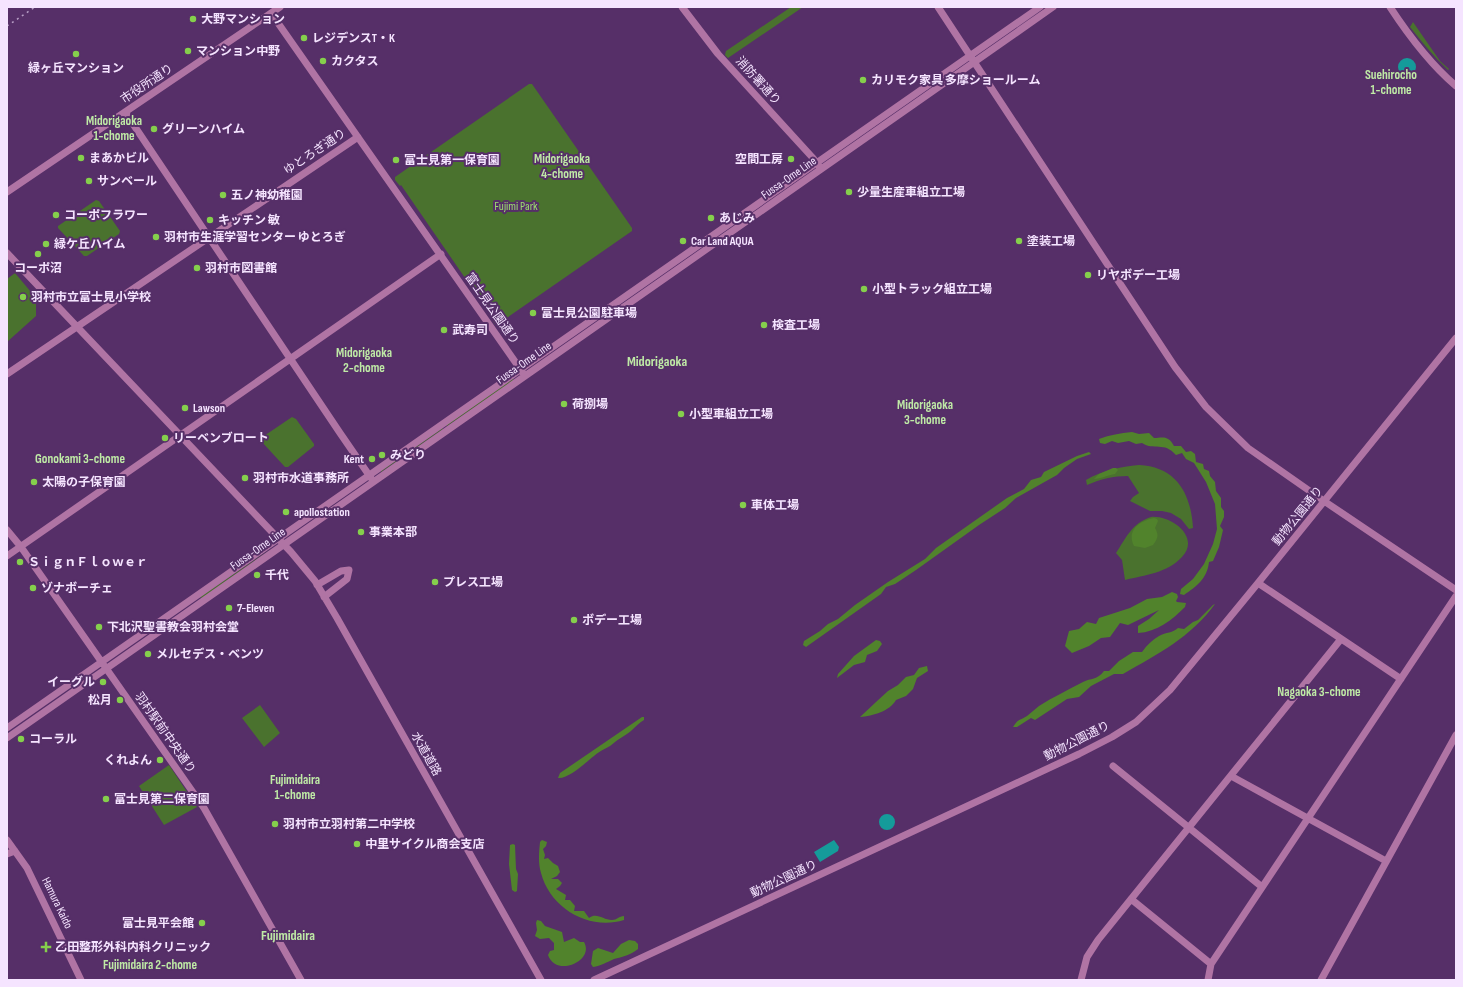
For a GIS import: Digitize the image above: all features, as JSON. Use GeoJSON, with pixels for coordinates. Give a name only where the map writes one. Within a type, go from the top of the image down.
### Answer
{"type":"FeatureCollection","features":[{"type":"Feature","properties":{"kind":"street","name":"市役所通り"},"geometry":{"type":"LineString","coordinates":[[7,192],[280,7]]}},
{"type":"Feature","properties":{"kind":"street","name":"消防署通り"},"geometry":{"type":"LineString","coordinates":[[682,7],[718,54],[819,166]]}},
{"type":"Feature","properties":{"kind":"street"},"geometry":{"type":"LineString","coordinates":[[938,7],[1184,381],[1214,415],[1248,448],[1456,590]]}},
{"type":"Feature","properties":{"kind":"street","name":"Fussa-Ome Line"},"geometry":{"type":"LineString","coordinates":[[972,59],[1040,7]]}},
{"type":"Feature","properties":{"kind":"street","name":"Fussa-Ome Line"},"geometry":{"type":"LineString","coordinates":[[7,738],[284,544],[372,478],[523,372],[972,59],[1053,7]]}},
{"type":"Feature","properties":{"kind":"street"},"geometry":{"type":"LineString","coordinates":[[1390,7],[1418,48],[1436,68],[1456,86]]}},
{"type":"Feature","properties":{"kind":"street","name":"富士見公園通り"},"geometry":{"type":"LineString","coordinates":[[271,13],[523,372]]}},
{"type":"Feature","properties":{"kind":"street"},"geometry":{"type":"LineString","coordinates":[[126,112],[372,478]]}},
{"type":"Feature","properties":{"kind":"street","name":"ゆとろぎ通り"},"geometry":{"type":"LineString","coordinates":[[7,374],[358,137]]}},
{"type":"Feature","properties":{"kind":"street","name":"水道道路"},"geometry":{"type":"LineString","coordinates":[[7,253],[302,564],[324,597],[541,980]]}},
{"type":"Feature","properties":{"kind":"street"},"geometry":{"type":"LineString","coordinates":[[7,556],[440,254]]}},
{"type":"Feature","properties":{"kind":"street","name":"動物公園通り"},"geometry":{"type":"LineString","coordinates":[[594,980],[1079,754],[1112,737],[1136,722],[1170,690],[1456,338]]}},
{"type":"Feature","properties":{"kind":"street","name":"Fussa-Ome Line"},"geometry":{"type":"LineString","coordinates":[[7,728],[279,539],[372,478]]}},
{"type":"Feature","properties":{"kind":"street","name":"羽村駅前中央通り"},"geometry":{"type":"LineString","coordinates":[[7,530],[21,547],[204,808],[301,980]]}},
{"type":"Feature","properties":{"kind":"street"},"geometry":{"type":"LineString","coordinates":[[317,585],[341,571],[349,570],[347,579],[324,597]]}},
{"type":"Feature","properties":{"kind":"street"},"geometry":{"type":"LineString","coordinates":[[1258,583],[1401,678]]}},
{"type":"Feature","properties":{"kind":"street"},"geometry":{"type":"LineString","coordinates":[[1208,980],[1211,964],[1456,596]]}},
{"type":"Feature","properties":{"kind":"street"},"geometry":{"type":"LineString","coordinates":[[1081,980],[1087,958],[1092,949],[1341,638]]}},
{"type":"Feature","properties":{"kind":"street"},"geometry":{"type":"LineString","coordinates":[[1321,980],[1386,861],[1453,747],[1456,735]]}},
{"type":"Feature","properties":{"kind":"street"},"geometry":{"type":"LineString","coordinates":[[1113,766],[1262,887]]}},
{"type":"Feature","properties":{"kind":"street"},"geometry":{"type":"LineString","coordinates":[[1231,776],[1386,861]]}},
{"type":"Feature","properties":{"kind":"street","name":"Hamura Kaido"},"geometry":{"type":"LineString","coordinates":[[7,840],[27,868],[38,888],[81,980]]}},
{"type":"Feature","properties":{"kind":"street"},"geometry":{"type":"LineString","coordinates":[[7,854],[15,851]]}},
{"type":"Feature","properties":{"kind":"street"},"geometry":{"type":"LineString","coordinates":[[1131,899],[1211,964]]}},
{"type":"Feature","properties":{"kind":"green space"},"geometry":{"type":"Polygon","coordinates":[[[791,7],[803,7],[728,58],[725,55],[726,51],[791,7]]]}},
{"type":"Feature","properties":{"kind":"green space"},"geometry":{"type":"Polygon","coordinates":[[[1413,22],[1440,61],[1449,69],[1448,70],[1433,55],[1410,27],[1413,22]]]}},
{"type":"Feature","properties":{"kind":"green space","name":"Fujimi Park"},"geometry":{"type":"Polygon","coordinates":[[[529,84],[532,84],[632,228],[632,231],[498,324],[495,324],[493,321],[494,320],[401,185],[400,186],[395,180],[395,177],[529,84]]]}},
{"type":"Feature","properties":{"kind":"green space"},"geometry":{"type":"Polygon","coordinates":[[[96,200],[99,201],[120,231],[119,234],[87,256],[84,256],[58,228],[58,226],[96,200]]]}},
{"type":"Feature","properties":{"kind":"green space"},"geometry":{"type":"Polygon","coordinates":[[[15,273],[36,298],[36,316],[7,342],[7,279],[15,273]]]}},
{"type":"Feature","properties":{"kind":"green space"},"geometry":{"type":"Polygon","coordinates":[[[513,379],[514,380],[447,426],[446,425],[513,379]]]}},
{"type":"Feature","properties":{"kind":"green space"},"geometry":{"type":"Polygon","coordinates":[[[292,417],[296,419],[314,446],[288,467],[285,467],[261,441],[261,438],[292,417]]]}},
{"type":"Feature","properties":{"kind":"green space"},"geometry":{"type":"Polygon","coordinates":[[[443,429],[381,472],[381,471],[443,429]]]}},
{"type":"Feature","properties":{"kind":"green space"},"geometry":{"type":"Polygon","coordinates":[[[1139,465],[1152,467],[1163,471],[1180,484],[1189,504],[1193,528],[1189,529],[1181,519],[1171,513],[1150,511],[1130,501],[1139,493],[1128,476],[1107,478],[1087,485],[1086,480],[1105,471],[1139,465]]]}},
{"type":"Feature","properties":{"kind":"green space"},"geometry":{"type":"Polygon","coordinates":[[[1151,517],[1159,517],[1167,520],[1181,529],[1186,535],[1188,542],[1187,549],[1182,557],[1170,567],[1155,573],[1125,580],[1122,560],[1116,553],[1134,527],[1151,517]]]}},
{"type":"Feature","properties":{"kind":"green space"},"geometry":{"type":"Polygon","coordinates":[[[271,549],[202,598],[200,597],[271,549]]]}},
{"type":"Feature","properties":{"kind":"green space"},"geometry":{"type":"Polygon","coordinates":[[[260,705],[280,733],[264,747],[242,718],[260,705]]]}},
{"type":"Feature","properties":{"kind":"green space"},"geometry":{"type":"Polygon","coordinates":[[[169,765],[197,807],[164,825],[139,786],[169,765]]]}},
{"type":"Feature","properties":{"kind":"shaded area"},"geometry":{"type":"Polygon","coordinates":[[[1407,58],[1413,61],[1416,67],[1413,73],[1407,76],[1401,73],[1398,67],[1401,61],[1407,58]]]}},
{"type":"Feature","properties":{"kind":"shaded area"},"geometry":{"type":"Polygon","coordinates":[[[1132,432],[1139,434],[1149,433],[1154,438],[1166,438],[1170,440],[1174,446],[1181,446],[1186,452],[1191,451],[1195,454],[1196,462],[1203,464],[1204,469],[1209,471],[1210,476],[1215,482],[1216,491],[1221,498],[1221,507],[1224,511],[1224,517],[1220,526],[1223,530],[1219,547],[1213,561],[1209,562],[1204,578],[1184,595],[1180,594],[1181,589],[1193,579],[1204,564],[1213,544],[1217,529],[1215,504],[1206,482],[1194,463],[1186,459],[1182,453],[1176,455],[1167,448],[1142,443],[1136,444],[1129,441],[1118,443],[1112,441],[1105,444],[1100,443],[1099,439],[1115,434],[1132,432]]]}},
{"type":"Feature","properties":{"kind":"shaded area"},"geometry":{"type":"Polygon","coordinates":[[[1089,452],[1091,454],[1077,459],[1057,475],[1016,498],[1005,508],[916,570],[895,584],[886,587],[881,594],[806,647],[803,645],[804,641],[828,624],[838,619],[888,582],[925,559],[936,548],[1007,498],[1024,489],[1031,480],[1041,477],[1044,472],[1077,456],[1089,452]]]}},
{"type":"Feature","properties":{"kind":"shaded area"},"geometry":{"type":"Polygon","coordinates":[[[1113,468],[1118,470],[1115,474],[1094,479],[1099,474],[1113,468]]]}},
{"type":"Feature","properties":{"kind":"shaded area"},"geometry":{"type":"Polygon","coordinates":[[[1154,518],[1158,521],[1155,528],[1157,536],[1153,545],[1145,548],[1134,546],[1132,540],[1133,531],[1139,524],[1154,518]]]}},
{"type":"Feature","properties":{"kind":"shaded area"},"geometry":{"type":"Polygon","coordinates":[[[1172,592],[1177,594],[1177,602],[1186,603],[1185,607],[1169,621],[1158,628],[1138,633],[1138,626],[1159,610],[1128,625],[1120,623],[1110,637],[1101,638],[1089,646],[1072,653],[1065,646],[1069,631],[1079,629],[1087,622],[1096,624],[1099,618],[1130,608],[1147,599],[1162,597],[1172,592]]]}},
{"type":"Feature","properties":{"kind":"shaded area"},"geometry":{"type":"Polygon","coordinates":[[[1215,604],[1206,616],[1185,635],[1161,652],[1123,674],[1114,674],[1091,686],[1079,697],[1067,699],[1035,720],[1031,718],[1017,727],[1013,727],[1018,721],[1039,706],[1083,682],[1096,677],[1104,671],[1109,671],[1119,661],[1133,652],[1142,652],[1154,639],[1159,636],[1174,631],[1178,628],[1184,629],[1198,620],[1215,604]]]}},
{"type":"Feature","properties":{"kind":"shaded area"},"geometry":{"type":"Polygon","coordinates":[[[876,640],[880,641],[882,644],[877,651],[867,655],[865,662],[854,665],[837,678],[838,674],[854,656],[876,640]]]}},
{"type":"Feature","properties":{"kind":"shaded area"},"geometry":{"type":"Polygon","coordinates":[[[927,666],[928,671],[917,678],[913,689],[906,696],[896,700],[890,707],[881,712],[860,717],[888,691],[898,685],[906,677],[914,675],[919,668],[927,666]]]}},
{"type":"Feature","properties":{"kind":"shaded area"},"geometry":{"type":"Polygon","coordinates":[[[644,717],[644,720],[628,733],[596,754],[572,773],[562,778],[558,778],[560,773],[644,717]]]}},
{"type":"Feature","properties":{"kind":"shaded area"},"geometry":{"type":"Polygon","coordinates":[[[884,814],[890,814],[895,819],[893,828],[890,830],[884,830],[879,825],[879,819],[884,814]]]}},
{"type":"Feature","properties":{"kind":"shaded area"},"geometry":{"type":"Polygon","coordinates":[[[542,840],[547,842],[543,849],[545,855],[544,859],[548,858],[558,866],[560,872],[557,876],[551,879],[558,879],[562,883],[556,889],[566,895],[565,900],[570,900],[575,906],[574,911],[584,911],[589,918],[592,916],[597,916],[612,920],[624,916],[624,920],[611,923],[598,922],[573,914],[562,906],[553,897],[546,886],[541,873],[539,854],[540,842],[542,840]]]}},
{"type":"Feature","properties":{"kind":"shaded area"},"geometry":{"type":"Polygon","coordinates":[[[834,840],[839,847],[838,851],[820,862],[814,852],[834,840]]]}},
{"type":"Feature","properties":{"kind":"shaded area"},"geometry":{"type":"Polygon","coordinates":[[[510,845],[515,845],[516,869],[518,874],[517,891],[515,892],[512,890],[509,864],[510,845]]]}},
{"type":"Feature","properties":{"kind":"shaded area"},"geometry":{"type":"Polygon","coordinates":[[[537,920],[541,921],[545,926],[562,932],[564,942],[574,938],[580,942],[584,942],[586,949],[580,961],[566,966],[552,962],[548,955],[550,951],[554,950],[554,943],[549,938],[540,939],[535,936],[537,930],[537,920]]]}},
{"type":"Feature","properties":{"kind":"shaded area"},"geometry":{"type":"Polygon","coordinates":[[[629,940],[635,941],[638,944],[638,949],[626,956],[593,967],[591,964],[593,951],[598,948],[613,953],[621,944],[629,940]]]}},
{"type":"Feature","properties":{"kind":"railway"},"geometry":{"type":"LineString","coordinates":[[7,26],[35,7]]}},
{"type":"Feature","properties":{"kind":"place","name":"大野マンション"},"geometry":{"type":"Point","coordinates":[193,19]}},
{"type":"Feature","properties":{"kind":"place","name":"レジデンスT・K"},"geometry":{"type":"Point","coordinates":[304,38]}},
{"type":"Feature","properties":{"kind":"place","name":"マンション中野"},"geometry":{"type":"Point","coordinates":[188,51]}},
{"type":"Feature","properties":{"kind":"place","name":"緑ヶ丘マンション"},"geometry":{"type":"Point","coordinates":[76,54]}},
{"type":"Feature","properties":{"kind":"place","name":"カクタス"},"geometry":{"type":"Point","coordinates":[323,61]}},
{"type":"Feature","properties":{"kind":"place","name":"カリモク家具 多摩ショールーム"},"geometry":{"type":"Point","coordinates":[863,80]}},
{"type":"Feature","properties":{"kind":"place","name":"グリーンハイム"},"geometry":{"type":"Point","coordinates":[154,129]}},
{"type":"Feature","properties":{"kind":"place","name":"まあかビル"},"geometry":{"type":"Point","coordinates":[81,158]}},
{"type":"Feature","properties":{"kind":"place","name":"空間工房"},"geometry":{"type":"Point","coordinates":[791,159]}},
{"type":"Feature","properties":{"kind":"place","name":"富士見第一保育園"},"geometry":{"type":"Point","coordinates":[396,160]}},
{"type":"Feature","properties":{"kind":"place","name":"サンベール"},"geometry":{"type":"Point","coordinates":[89,181]}},
{"type":"Feature","properties":{"kind":"place","name":"少量生産車組立工場"},"geometry":{"type":"Point","coordinates":[849,192]}},
{"type":"Feature","properties":{"kind":"place","name":"五ノ神幼稚園"},"geometry":{"type":"Point","coordinates":[223,195]}},
{"type":"Feature","properties":{"kind":"place","name":"コーポフラワー"},"geometry":{"type":"Point","coordinates":[56,215]}},
{"type":"Feature","properties":{"kind":"place","name":"あじみ"},"geometry":{"type":"Point","coordinates":[711,218]}},
{"type":"Feature","properties":{"kind":"place","name":"キッチン 敏"},"geometry":{"type":"Point","coordinates":[210,220]}},
{"type":"Feature","properties":{"kind":"place","name":"羽村市生涯学習センター ゆとろぎ"},"geometry":{"type":"Point","coordinates":[156,237]}},
{"type":"Feature","properties":{"kind":"place","name":"Car Land AQUA"},"geometry":{"type":"Point","coordinates":[683,241]}},
{"type":"Feature","properties":{"kind":"place","name":"塗装工場"},"geometry":{"type":"Point","coordinates":[1019,241]}},
{"type":"Feature","properties":{"kind":"place","name":"緑ケ丘ハイム"},"geometry":{"type":"Point","coordinates":[46,244]}},
{"type":"Feature","properties":{"kind":"place","name":"コーポ沼"},"geometry":{"type":"Point","coordinates":[38,254]}},
{"type":"Feature","properties":{"kind":"place","name":"羽村市図書館"},"geometry":{"type":"Point","coordinates":[197,268]}},
{"type":"Feature","properties":{"kind":"place","name":"リヤボデー工場"},"geometry":{"type":"Point","coordinates":[1088,275]}},
{"type":"Feature","properties":{"kind":"place","name":"小型トラック組立工場"},"geometry":{"type":"Point","coordinates":[864,289]}},
{"type":"Feature","properties":{"kind":"place","name":"羽村市立富士見小学校"},"geometry":{"type":"Point","coordinates":[23,297]}},
{"type":"Feature","properties":{"kind":"place","name":"富士見公園駐車場"},"geometry":{"type":"Point","coordinates":[533,313]}},
{"type":"Feature","properties":{"kind":"place","name":"検査工場"},"geometry":{"type":"Point","coordinates":[764,325]}},
{"type":"Feature","properties":{"kind":"place","name":"武寿司"},"geometry":{"type":"Point","coordinates":[444,330]}},
{"type":"Feature","properties":{"kind":"place","name":"荷捌場"},"geometry":{"type":"Point","coordinates":[564,404]}},
{"type":"Feature","properties":{"kind":"place","name":"Lawson"},"geometry":{"type":"Point","coordinates":[185,408]}},
{"type":"Feature","properties":{"kind":"place","name":"小型車組立工場"},"geometry":{"type":"Point","coordinates":[681,414]}},
{"type":"Feature","properties":{"kind":"place","name":"リーベンブロート"},"geometry":{"type":"Point","coordinates":[165,438]}},
{"type":"Feature","properties":{"kind":"place","name":"みどり"},"geometry":{"type":"Point","coordinates":[382,455]}},
{"type":"Feature","properties":{"kind":"place","name":"Kent"},"geometry":{"type":"Point","coordinates":[372,459]}},
{"type":"Feature","properties":{"kind":"place","name":"羽村市水道事務所"},"geometry":{"type":"Point","coordinates":[245,478]}},
{"type":"Feature","properties":{"kind":"place","name":"太陽の子保育園"},"geometry":{"type":"Point","coordinates":[34,482]}},
{"type":"Feature","properties":{"kind":"place","name":"車体工場"},"geometry":{"type":"Point","coordinates":[743,505]}},
{"type":"Feature","properties":{"kind":"place","name":"apollostation"},"geometry":{"type":"Point","coordinates":[286,512]}},
{"type":"Feature","properties":{"kind":"place","name":"事業本部"},"geometry":{"type":"Point","coordinates":[361,532]}},
{"type":"Feature","properties":{"kind":"place","name":"ＳｉｇｎＦｌｏｗｅｒ"},"geometry":{"type":"Point","coordinates":[20,562]}},
{"type":"Feature","properties":{"kind":"place","name":"千代"},"geometry":{"type":"Point","coordinates":[257,575]}},
{"type":"Feature","properties":{"kind":"place","name":"プレス工場"},"geometry":{"type":"Point","coordinates":[435,582]}},
{"type":"Feature","properties":{"kind":"place","name":"ゾナボーチェ"},"geometry":{"type":"Point","coordinates":[33,588]}},
{"type":"Feature","properties":{"kind":"place","name":"7-Eleven"},"geometry":{"type":"Point","coordinates":[229,608]}},
{"type":"Feature","properties":{"kind":"place","name":"ボデー工場"},"geometry":{"type":"Point","coordinates":[574,620]}},
{"type":"Feature","properties":{"kind":"place","name":"下北沢聖書教会羽村会堂"},"geometry":{"type":"Point","coordinates":[99,627]}},
{"type":"Feature","properties":{"kind":"place","name":"メルセデス・ベンツ"},"geometry":{"type":"Point","coordinates":[148,654]}},
{"type":"Feature","properties":{"kind":"place","name":"イーグル"},"geometry":{"type":"Point","coordinates":[103,682]}},
{"type":"Feature","properties":{"kind":"place","name":"松月"},"geometry":{"type":"Point","coordinates":[120,700]}},
{"type":"Feature","properties":{"kind":"place","name":"コーラル"},"geometry":{"type":"Point","coordinates":[21,739]}},
{"type":"Feature","properties":{"kind":"place","name":"くれよん"},"geometry":{"type":"Point","coordinates":[160,760]}},
{"type":"Feature","properties":{"kind":"place","name":"富士見第二保育園"},"geometry":{"type":"Point","coordinates":[106,799]}},
{"type":"Feature","properties":{"kind":"place","name":"羽村市立羽村第二中学校"},"geometry":{"type":"Point","coordinates":[275,824]}},
{"type":"Feature","properties":{"kind":"place","name":"中里サイクル商会支店"},"geometry":{"type":"Point","coordinates":[357,844]}},
{"type":"Feature","properties":{"kind":"place","name":"富士見平会館"},"geometry":{"type":"Point","coordinates":[202,923]}},
{"type":"Feature","properties":{"kind":"place","name":"乙田整形外科内科クリニック"},"geometry":{"type":"Point","coordinates":[46,947]}},
{"type":"Feature","properties":{"kind":"district","name":"Suehirocho 1-chome"},"geometry":{"type":"Point","coordinates":[1391,82]}},
{"type":"Feature","properties":{"kind":"district","name":"Midorigaoka 1-chome"},"geometry":{"type":"Point","coordinates":[114,128]}},
{"type":"Feature","properties":{"kind":"district","name":"Midorigaoka 4-chome"},"geometry":{"type":"Point","coordinates":[562,166]}},
{"type":"Feature","properties":{"kind":"district","name":"Midorigaoka 2-chome"},"geometry":{"type":"Point","coordinates":[364,360]}},
{"type":"Feature","properties":{"kind":"district","name":"Midorigaoka"},"geometry":{"type":"Point","coordinates":[657,361]}},
{"type":"Feature","properties":{"kind":"district","name":"Midorigaoka 3-chome"},"geometry":{"type":"Point","coordinates":[925,412]}},
{"type":"Feature","properties":{"kind":"district","name":"Gonokami 3-chome"},"geometry":{"type":"Point","coordinates":[80,459]}},
{"type":"Feature","properties":{"kind":"district","name":"Nagaoka 3-chome"},"geometry":{"type":"Point","coordinates":[1319,692]}},
{"type":"Feature","properties":{"kind":"district","name":"Fujimidaira 1-chome"},"geometry":{"type":"Point","coordinates":[295,788]}},
{"type":"Feature","properties":{"kind":"district","name":"Fujimidaira"},"geometry":{"type":"Point","coordinates":[288,935]}},
{"type":"Feature","properties":{"kind":"district","name":"Fujimidaira 2-chome"},"geometry":{"type":"Point","coordinates":[150,965]}}]}
